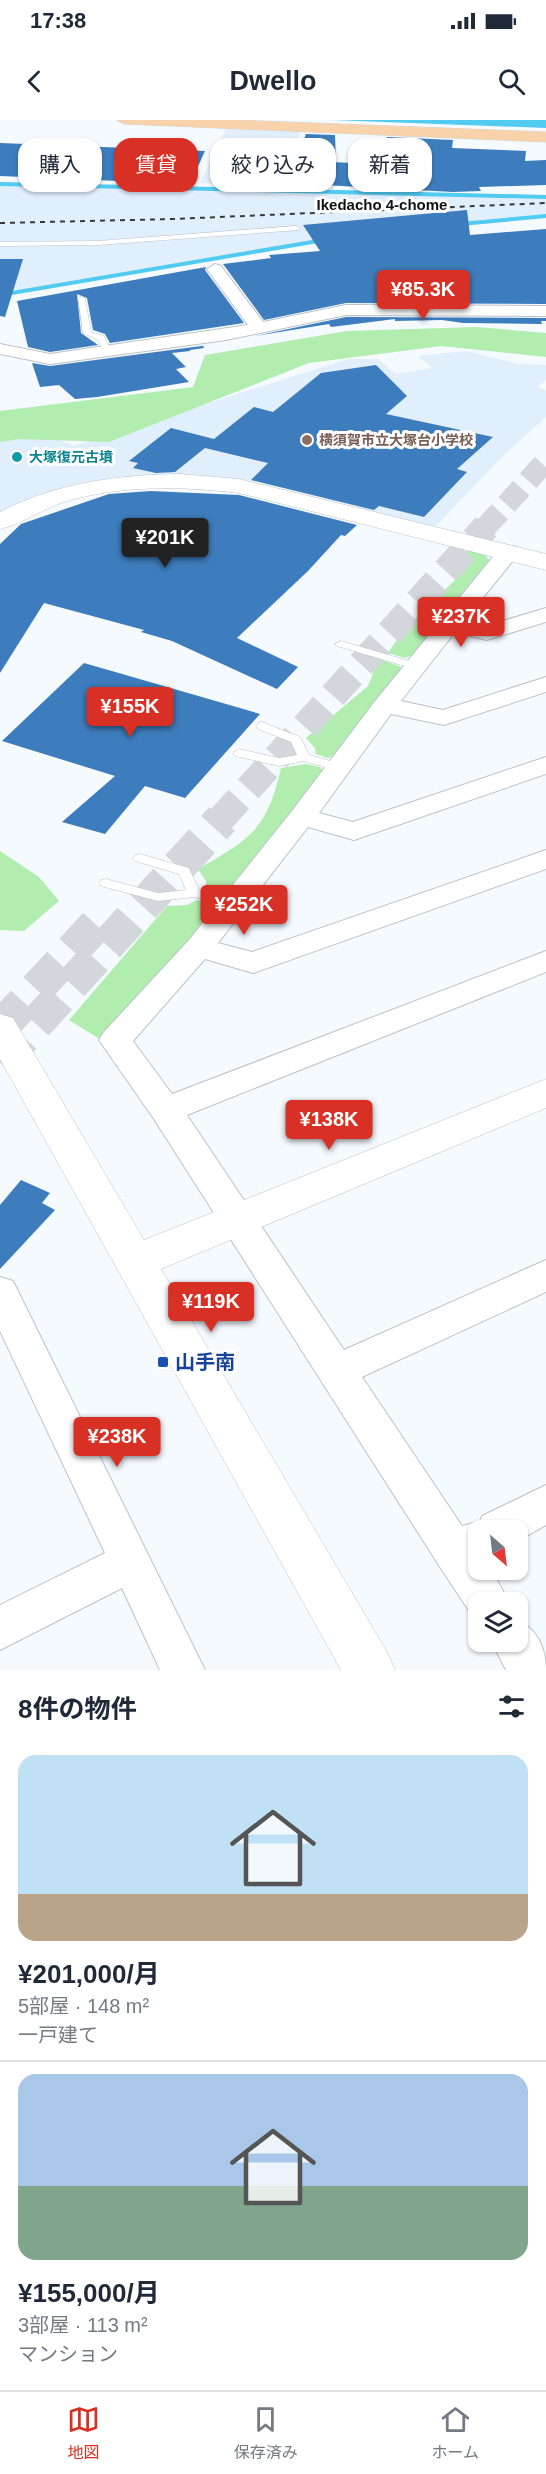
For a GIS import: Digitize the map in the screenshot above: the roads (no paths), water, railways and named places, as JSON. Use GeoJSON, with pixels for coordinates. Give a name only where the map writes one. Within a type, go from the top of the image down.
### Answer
{"type":"FeatureCollection","features":[{"type":"Feature","properties":{"kind":"highway"},"geometry":{"type":"LineString","coordinates":[[123,120],[546,135]]}},
{"type":"Feature","properties":{"kind":"highway"},"geometry":{"type":"LineString","coordinates":[[215,120],[546,135]]}},
{"type":"Feature","properties":{"kind":"street"},"geometry":{"type":"LineString","coordinates":[[215,269],[258,327]]}},
{"type":"Feature","properties":{"kind":"street"},"geometry":{"type":"LineString","coordinates":[[0,349],[11,349],[36,358],[50,360],[226,335],[346,310],[546,311]]}},
{"type":"Feature","properties":{"kind":"street"},"geometry":{"type":"LineString","coordinates":[[0,522],[48,500],[79,493],[127,484],[172,481],[212,482],[239,486],[546,562]]}},
{"type":"Feature","properties":{"kind":"street"},"geometry":{"type":"LineString","coordinates":[[484,1592],[467,1546],[336,1371],[166,1110],[115,1040],[199,947],[302,817],[337,767],[415,666],[509,552]]}},
{"type":"Feature","properties":{"kind":"street"},"geometry":{"type":"LineString","coordinates":[[449,624],[487,633],[546,615]]}},
{"type":"Feature","properties":{"kind":"street"},"geometry":{"type":"LineString","coordinates":[[385,705],[444,718],[546,684]]}},
{"type":"Feature","properties":{"kind":"street"},"geometry":{"type":"LineString","coordinates":[[302,817],[354,831],[546,765]]}},
{"type":"Feature","properties":{"kind":"street"},"geometry":{"type":"LineString","coordinates":[[199,947],[253,963],[546,859]]}},
{"type":"Feature","properties":{"kind":"street"},"geometry":{"type":"LineString","coordinates":[[166,1110],[546,961]]}},
{"type":"Feature","properties":{"kind":"street"},"geometry":{"type":"LineString","coordinates":[[0,1027],[135,1262],[358,1666]]}},
{"type":"Feature","properties":{"kind":"street"},"geometry":{"type":"LineString","coordinates":[[135,1262],[546,1093]]}},
{"type":"Feature","properties":{"kind":"street"},"geometry":{"type":"LineString","coordinates":[[336,1371],[546,1275]]}},
{"type":"Feature","properties":{"kind":"street"},"geometry":{"type":"LineString","coordinates":[[0,1292],[183,1670]]}},
{"type":"Feature","properties":{"kind":"street"},"geometry":{"type":"LineString","coordinates":[[516,1520],[546,1504]]}},
{"type":"Feature","properties":{"kind":"street"},"geometry":{"type":"LineString","coordinates":[[0,1628],[130,1562]]}},
{"type":"Feature","properties":{"kind":"street"},"geometry":{"type":"LineString","coordinates":[[520,1652],[532,1670]]}},
{"type":"Feature","properties":{"kind":"lane"},"geometry":{"type":"LineString","coordinates":[[0,244],[98,243],[296,228]]}},
{"type":"Feature","properties":{"kind":"lane"},"geometry":{"type":"LineString","coordinates":[[81,298],[87,333],[101,338],[108,353]]}},
{"type":"Feature","properties":{"kind":"lane"},"geometry":{"type":"LineString","coordinates":[[341,644],[415,666]]}},
{"type":"Feature","properties":{"kind":"lane"},"geometry":{"type":"LineString","coordinates":[[262,726],[296,740],[304,757]]}},
{"type":"Feature","properties":{"kind":"lane"},"geometry":{"type":"LineString","coordinates":[[239,753],[279,762],[304,757],[337,767]]}},
{"type":"Feature","properties":{"kind":"lane"},"geometry":{"type":"LineString","coordinates":[[140,858],[184,871],[194,893]]}},
{"type":"Feature","properties":{"kind":"lane"},"geometry":{"type":"LineString","coordinates":[[106,883],[158,897],[194,893],[231,904]]}},
{"type":"Feature","properties":{"kind":"water"},"geometry":{"type":"Polygon","coordinates":[[[332,120],[546,120],[546,128],[332,120]]]}},
{"type":"Feature","properties":{"kind":"waterway"},"geometry":{"type":"LineString","coordinates":[[0,184],[546,197]]}},
{"type":"Feature","properties":{"kind":"waterway"},"geometry":{"type":"LineString","coordinates":[[461,224],[546,216]]}},
{"type":"Feature","properties":{"kind":"waterway"},"geometry":{"type":"LineString","coordinates":[[0,295],[324,240]]}},
{"type":"Feature","properties":{"kind":"tunnel"},"geometry":{"type":"LineString","coordinates":[[485,528],[546,461]]}},
{"type":"Feature","properties":{"kind":"tunnel"},"geometry":{"type":"LineString","coordinates":[[220,820],[486,527]]}},
{"type":"Feature","properties":{"kind":"tunnel"},"geometry":{"type":"LineString","coordinates":[[0,1063],[222,819]]}},
{"type":"Feature","properties":{"kind":"tunnel"},"geometry":{"type":"LineString","coordinates":[[0,1028],[107,913]]}},
{"type":"Feature","properties":{"kind":"railway"},"geometry":{"type":"LineString","coordinates":[[0,223],[173,219],[546,203]]}},
{"type":"Feature","properties":{"kind":"place","name":"横須賀市立大塚台小学校"},"geometry":{"type":"Point","coordinates":[307,440]}},
{"type":"Feature","properties":{"kind":"place","name":"大塚復元古墳"},"geometry":{"type":"Point","coordinates":[17,457]}},
{"type":"Feature","properties":{"kind":"place","name":"山手南"},"geometry":{"type":"Point","coordinates":[163,1362]}},
{"type":"Feature","properties":{"kind":"district","name":"Ikedacho 4-chome"},"geometry":{"type":"Point","coordinates":[382,204]}}]}
